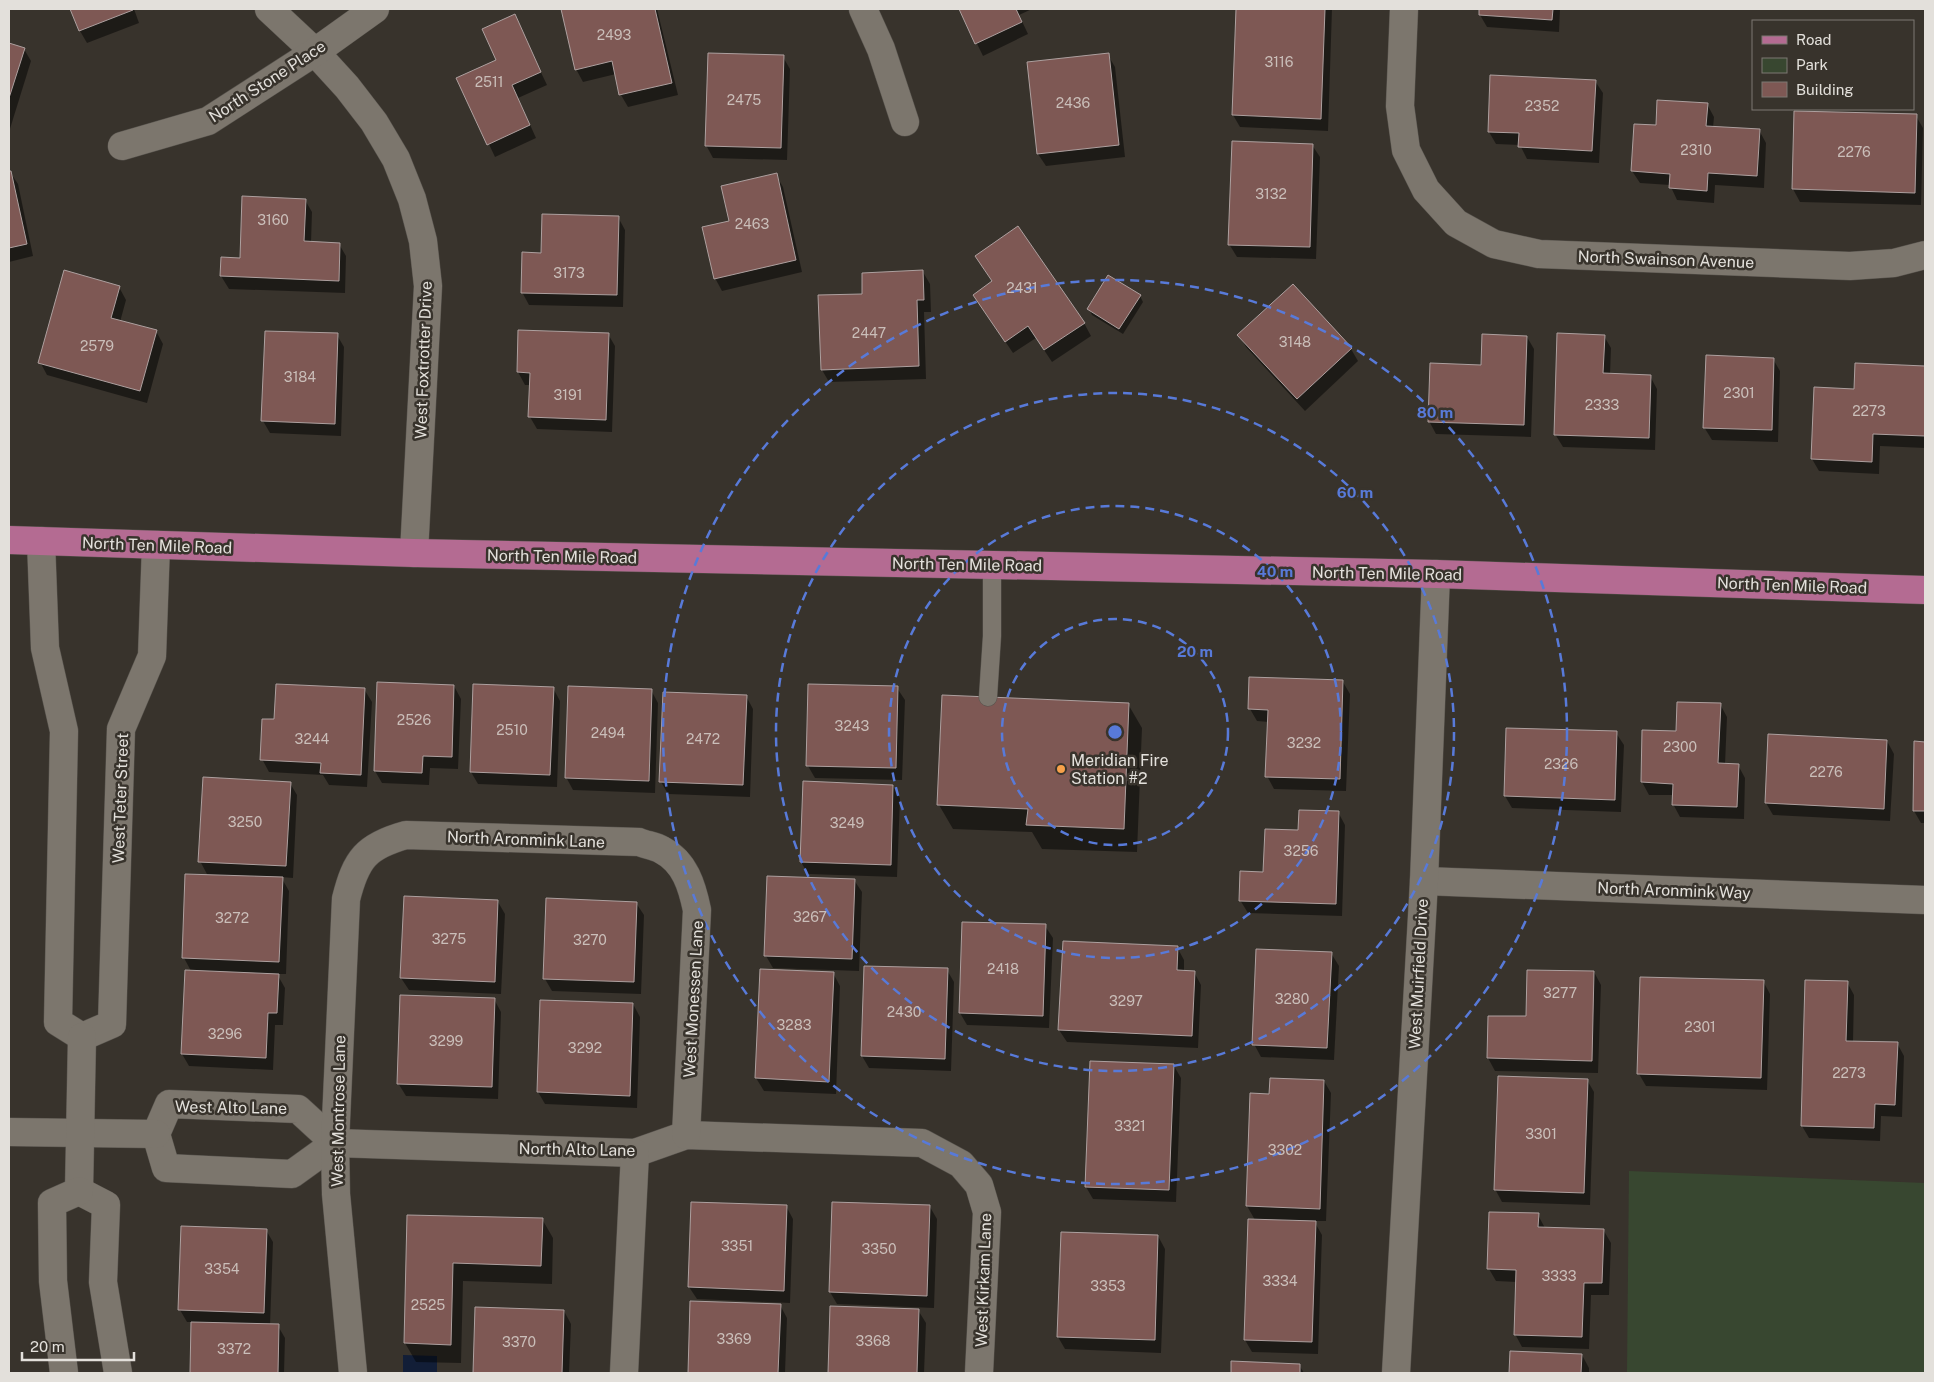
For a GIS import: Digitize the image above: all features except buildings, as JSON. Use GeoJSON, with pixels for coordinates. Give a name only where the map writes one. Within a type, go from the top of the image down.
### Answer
{"type":"FeatureCollection","features":[{"type":"Feature","properties":{"kind":"main road","name":"North Ten Mile Road"},"geometry":{"type":"LineString","coordinates":[[9,540],[414,553],[1436,574],[1925,590]]}},
{"type":"Feature","properties":{"kind":"street","name":"West Foxtrotter Drive"},"geometry":{"type":"LineString","coordinates":[[269,9],[347,87],[378,129],[396,159],[412,199],[423,241],[428,286],[414,553]]}},
{"type":"Feature","properties":{"kind":"street","name":"North Stone Place"},"geometry":{"type":"LineString","coordinates":[[122,146],[208,121],[376,9]]}},
{"type":"Feature","properties":{"kind":"street"},"geometry":{"type":"LineString","coordinates":[[863,9],[882,49],[905,122]]}},
{"type":"Feature","properties":{"kind":"street","name":"North Swainson Avenue"},"geometry":{"type":"LineString","coordinates":[[1404,9],[1400,106],[1406,150],[1426,190],[1456,223],[1494,244],[1538,254],[1850,266],[1894,263],[1925,255]]}},
{"type":"Feature","properties":{"kind":"street"},"geometry":{"type":"LineString","coordinates":[[41,540],[45,648],[64,731],[58,1022],[82,1037],[79,1191]]}},
{"type":"Feature","properties":{"kind":"street","name":"West Teter Street"},"geometry":{"type":"LineString","coordinates":[[82,1037],[112,1024],[121,729],[152,656],[156,544]]}},
{"type":"Feature","properties":{"kind":"street","name":"West Muirfield Drive"},"geometry":{"type":"LineString","coordinates":[[1396,1373],[1424,881],[1436,574]]}},
{"type":"Feature","properties":{"kind":"street","name":"North Aronmink Lane"},"geometry":{"type":"LineString","coordinates":[[367,853],[384,841],[406,835],[639,842],[662,850],[682,866]]}},
{"type":"Feature","properties":{"kind":"street","name":"West Montrose Lane"},"geometry":{"type":"LineString","coordinates":[[353,1373],[337,1218],[336,1143],[346,899],[352,873],[367,853]]}},
{"type":"Feature","properties":{"kind":"street","name":"West Monessen Lane"},"geometry":{"type":"LineString","coordinates":[[682,866],[692,887],[697,910],[686,1135]]}},
{"type":"Feature","properties":{"kind":"street","name":"North Aronmink Way"},"geometry":{"type":"LineString","coordinates":[[1424,881],[1925,900]]}},
{"type":"Feature","properties":{"kind":"street","name":"West Alto Lane"},"geometry":{"type":"LineString","coordinates":[[156,1134],[169,1104],[298,1108],[336,1143]]}},
{"type":"Feature","properties":{"kind":"street"},"geometry":{"type":"LineString","coordinates":[[9,1132],[156,1134],[166,1168],[292,1174],[336,1143]]}},
{"type":"Feature","properties":{"kind":"street","name":"North Alto Lane"},"geometry":{"type":"LineString","coordinates":[[336,1143],[635,1153],[686,1135],[922,1143],[961,1164]]}},
{"type":"Feature","properties":{"kind":"street"},"geometry":{"type":"LineString","coordinates":[[624,1373],[635,1153]]}},
{"type":"Feature","properties":{"kind":"street","name":"West Kirkam Lane"},"geometry":{"type":"LineString","coordinates":[[961,1164],[979,1185],[987,1212],[980,1373]]}},
{"type":"Feature","properties":{"kind":"street"},"geometry":{"type":"LineString","coordinates":[[64,1373],[53,1282],[52,1203],[79,1191]]}},
{"type":"Feature","properties":{"kind":"street"},"geometry":{"type":"LineString","coordinates":[[79,1191],[106,1205],[103,1282],[118,1373]]}},
{"type":"Feature","properties":{"kind":"lane"},"geometry":{"type":"LineString","coordinates":[[988,697],[992,636],[992,565]]}},
{"type":"Feature","properties":{"kind":"green space"},"geometry":{"type":"Polygon","coordinates":[[[1629,1171],[1925,1183],[1925,1373],[1627,1373],[1629,1171]]]}},
{"type":"Feature","properties":{"kind":"water"},"geometry":{"type":"Polygon","coordinates":[[[403,1355],[437,1356],[437,1373],[403,1373],[403,1355]]]}},
{"type":"Feature","properties":{"kind":"place","name":"Meridian Fire Station #2"},"geometry":{"type":"Point","coordinates":[1061,769]}}]}
